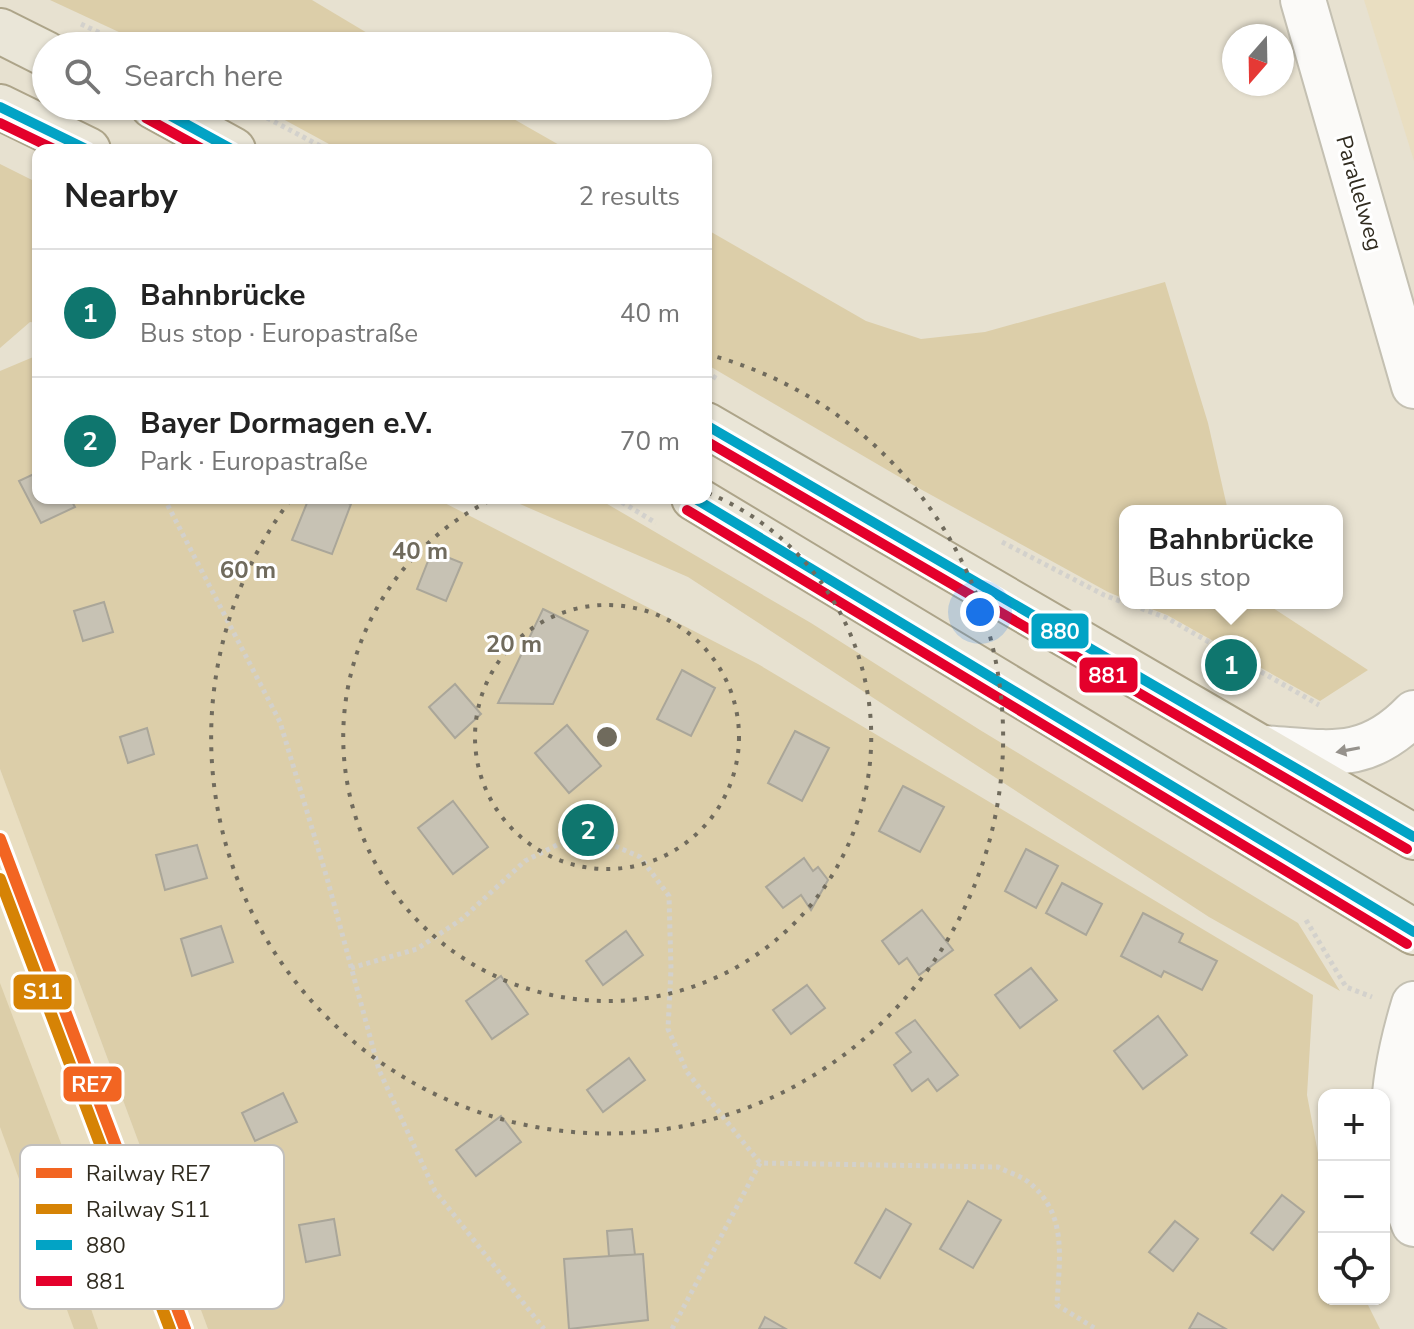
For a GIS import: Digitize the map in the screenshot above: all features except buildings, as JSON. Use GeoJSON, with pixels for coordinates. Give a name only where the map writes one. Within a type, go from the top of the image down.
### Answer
{"type":"FeatureCollection","features":[{"type":"Feature","properties":{"kind":"main road"},"geometry":{"type":"LineString","coordinates":[[0,31],[32,47]]}},
{"type":"Feature","properties":{"kind":"main road"},"geometry":{"type":"LineString","coordinates":[[0,107],[76,144]]}},
{"type":"Feature","properties":{"kind":"main road"},"geometry":{"type":"LineString","coordinates":[[178,120],[222,144]]}},
{"type":"Feature","properties":{"kind":"main road"},"geometry":{"type":"LineString","coordinates":[[712,428],[1414,837]]}},
{"type":"Feature","properties":{"kind":"main road"},"geometry":{"type":"LineString","coordinates":[[704,504],[1414,932]]}},
{"type":"Feature","properties":{"kind":"street","name":"Parallelweg"},"geometry":{"type":"LineString","coordinates":[[1303,0],[1414,386]]}},
{"type":"Feature","properties":{"kind":"street"},"geometry":{"type":"LineString","coordinates":[[1263,748],[1347,753],[1394,734],[1414,713]]}},
{"type":"Feature","properties":{"kind":"street"},"geometry":{"type":"LineString","coordinates":[[1411,1204],[1394,1148],[1393,1092],[1414,1004]]}},
{"type":"Feature","properties":{"kind":"path"},"geometry":{"type":"LineString","coordinates":[[271,120],[317,144]]}},
{"type":"Feature","properties":{"kind":"path"},"geometry":{"type":"LineString","coordinates":[[167,504],[280,722],[379,1070],[435,1191],[544,1329]]}},
{"type":"Feature","properties":{"kind":"path"},"geometry":{"type":"LineString","coordinates":[[1142,609],[1167,618],[1315,705],[1327,707]]}},
{"type":"Feature","properties":{"kind":"path"},"geometry":{"type":"LineString","coordinates":[[351,968],[417,949],[462,919],[525,861],[563,842],[606,842],[640,857],[669,896],[671,969],[668,1029],[687,1072],[760,1163]]}},
{"type":"Feature","properties":{"kind":"path"},"geometry":{"type":"LineString","coordinates":[[672,1329],[760,1163]]}},
{"type":"Feature","properties":{"kind":"path"},"geometry":{"type":"LineString","coordinates":[[760,1163],[998,1167],[1026,1181],[1050,1205],[1060,1238],[1057,1305],[1096,1329]]}},
{"type":"Feature","properties":{"kind":"shaded area"},"geometry":{"type":"Polygon","coordinates":[[[50,0],[312,0],[366,32],[119,32],[50,0]]]}},
{"type":"Feature","properties":{"kind":"shaded area"},"geometry":{"type":"Polygon","coordinates":[[[1364,0],[1414,0],[1414,161],[1364,0]]]}},
{"type":"Feature","properties":{"kind":"shaded area"},"geometry":{"type":"Polygon","coordinates":[[[285,120],[516,120],[558,144],[329,144],[285,120]]]}},
{"type":"Feature","properties":{"kind":"shaded area"},"geometry":{"type":"Polygon","coordinates":[[[0,164],[32,180],[32,322],[0,348],[0,164]]]}},
{"type":"Feature","properties":{"kind":"shaded area"},"geometry":{"type":"Polygon","coordinates":[[[712,232],[866,321],[921,339],[985,332],[1165,282],[1208,423],[1227,505],[1119,505],[1119,597],[913,485],[712,368],[712,232]]]}},
{"type":"Feature","properties":{"kind":"shaded area"},"geometry":{"type":"Polygon","coordinates":[[[32,358],[32,504],[447,504],[758,664],[1313,995],[1307,1095],[1318,1153],[1318,1305],[1368,1305],[1380,1329],[208,1329],[201,1309],[284,1309],[284,1145],[140,1145],[0,769],[0,371],[32,358]]]}},
{"type":"Feature","properties":{"kind":"shaded area"},"geometry":{"type":"Polygon","coordinates":[[[520,504],[607,504],[811,623],[980,730],[1298,923],[1340,991],[1209,917],[688,577],[520,504]]]}},
{"type":"Feature","properties":{"kind":"shaded area"},"geometry":{"type":"Polygon","coordinates":[[[1152,609],[1275,609],[1368,670],[1320,701],[1152,609]]]}},
{"type":"Feature","properties":{"kind":"shaded area"},"geometry":{"type":"Polygon","coordinates":[[[0,769],[140,1145],[20,1145],[20,1309],[201,1309],[208,1329],[0,1329],[0,769]]]}},
{"type":"Feature","properties":{"kind":"shaded area"},"geometry":{"type":"Polygon","coordinates":[[[0,983],[62,1145],[20,1145],[20,1182],[0,1127],[0,983]]]}},
{"type":"Feature","properties":{"kind":"shaded area"},"geometry":{"type":"Polygon","coordinates":[[[67,1309],[91,1309],[98,1329],[74,1329],[67,1309]]]}},
{"type":"Feature","properties":{"kind":"rail line","name":"RE7"},"geometry":{"type":"LineString","coordinates":[[0,839],[116,1145]]}},
{"type":"Feature","properties":{"kind":"rail line","name":"S11"},"geometry":{"type":"LineString","coordinates":[[0,879],[100,1145]]}},
{"type":"Feature","properties":{"kind":"rail line","name":"S11"},"geometry":{"type":"LineString","coordinates":[[162,1309],[170,1329]]}},
{"type":"Feature","properties":{"kind":"rail line","name":"RE7"},"geometry":{"type":"LineString","coordinates":[[177,1309],[185,1329]]}},
{"type":"Feature","properties":{"kind":"transit line","name":"880"},"geometry":{"type":"LineString","coordinates":[[0,107],[76,144]]}},
{"type":"Feature","properties":{"kind":"transit line","name":"881"},"geometry":{"type":"LineString","coordinates":[[150,120],[193,144]]}},
{"type":"Feature","properties":{"kind":"transit line","name":"880"},"geometry":{"type":"LineString","coordinates":[[178,120],[222,144]]}},
{"type":"Feature","properties":{"kind":"transit line","name":"881"},"geometry":{"type":"LineString","coordinates":[[0,123],[44,144]]}},
{"type":"Feature","properties":{"kind":"transit line","name":"880"},"geometry":{"type":"LineString","coordinates":[[712,428],[1414,837]]}},
{"type":"Feature","properties":{"kind":"transit line","name":"881"},"geometry":{"type":"LineString","coordinates":[[712,444],[1407,849]]}},
{"type":"Feature","properties":{"kind":"transit line","name":"880"},"geometry":{"type":"LineString","coordinates":[[704,504],[1414,932]]}},
{"type":"Feature","properties":{"kind":"transit line","name":"881"},"geometry":{"type":"LineString","coordinates":[[687,510],[1407,944]]}},
{"type":"Feature","properties":{"kind":"place","name":"Bahnbrücke"},"geometry":{"type":"Point","coordinates":[1231,665]}},
{"type":"Feature","properties":{"kind":"place","name":"Bayer Dormagen e.V."},"geometry":{"type":"Point","coordinates":[588,830]}}]}
